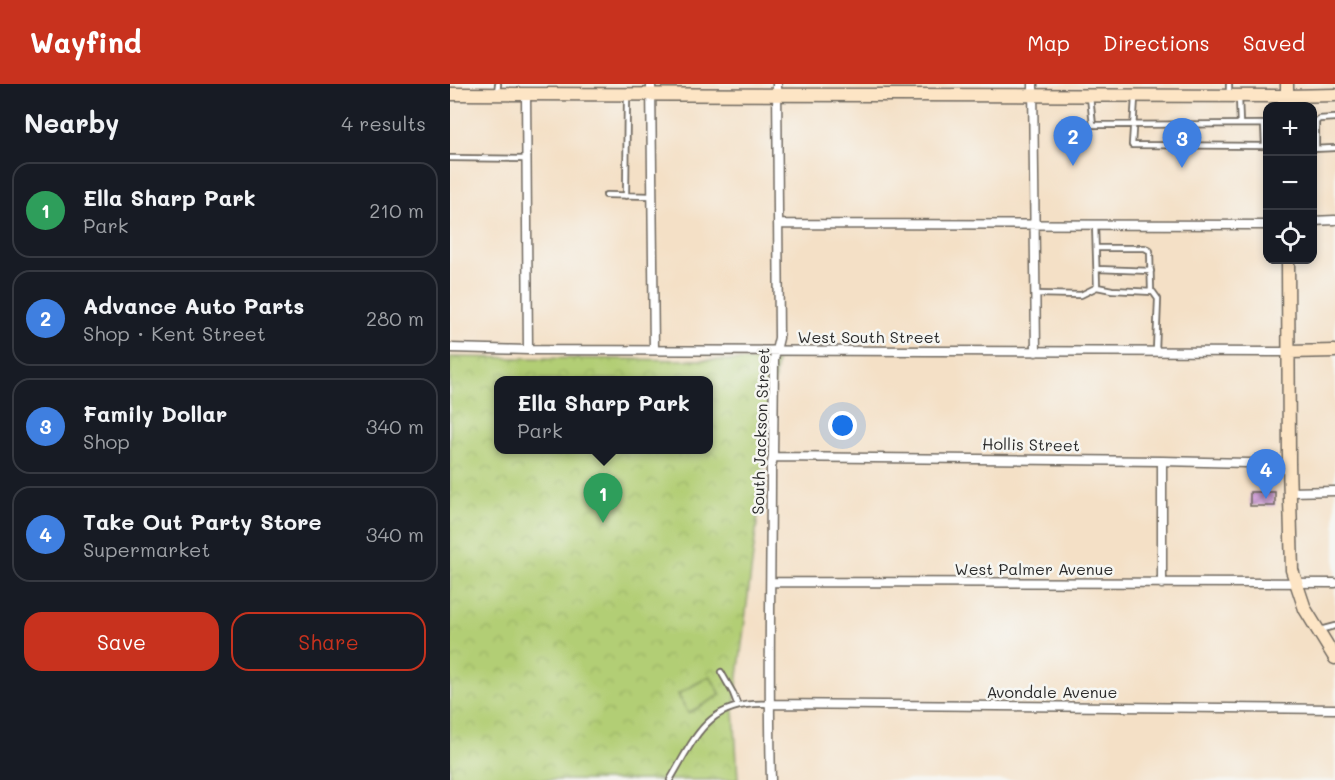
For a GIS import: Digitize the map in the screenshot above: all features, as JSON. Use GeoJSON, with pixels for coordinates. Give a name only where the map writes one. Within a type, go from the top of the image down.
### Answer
{"type":"FeatureCollection","features":[{"type":"Feature","properties":{"kind":"street"},"geometry":{"type":"LineString","coordinates":[[450,94],[481,89],[558,89],[627,94],[651,89],[1033,89],[1135,96],[1232,92],[1287,96],[1335,95]]}},
{"type":"Feature","properties":{"kind":"street"},"geometry":{"type":"LineString","coordinates":[[526,89],[528,350]]}},
{"type":"Feature","properties":{"kind":"street"},"geometry":{"type":"LineString","coordinates":[[651,89],[654,350]]}},
{"type":"Feature","properties":{"kind":"street","name":"South Jackson Street"},"geometry":{"type":"LineString","coordinates":[[771,780],[769,704],[771,468],[774,359],[779,338],[777,89]]}},
{"type":"Feature","properties":{"kind":"street"},"geometry":{"type":"LineString","coordinates":[[1033,89],[1036,351]]}},
{"type":"Feature","properties":{"kind":"street"},"geometry":{"type":"LineString","coordinates":[[1317,221],[1335,220]]}},
{"type":"Feature","properties":{"kind":"street"},"geometry":{"type":"LineString","coordinates":[[778,224],[1263,225]]}},
{"type":"Feature","properties":{"kind":"street"},"geometry":{"type":"LineString","coordinates":[[1288,264],[1292,570],[1305,609],[1335,658]]}},
{"type":"Feature","properties":{"kind":"street","name":"West South Street"},"geometry":{"type":"LineString","coordinates":[[450,348],[1289,351]]}},
{"type":"Feature","properties":{"kind":"street"},"geometry":{"type":"LineString","coordinates":[[1289,351],[1335,351]]}},
{"type":"Feature","properties":{"kind":"street","name":"Hollis Street"},"geometry":{"type":"LineString","coordinates":[[773,457],[1289,464]]}},
{"type":"Feature","properties":{"kind":"street"},"geometry":{"type":"LineString","coordinates":[[1162,461],[1162,584]]}},
{"type":"Feature","properties":{"kind":"street"},"geometry":{"type":"LineString","coordinates":[[1290,492],[1335,491]]}},
{"type":"Feature","properties":{"kind":"street","name":"West Palmer Avenue"},"geometry":{"type":"LineString","coordinates":[[771,582],[1335,583]]}},
{"type":"Feature","properties":{"kind":"street","name":"Avondale Avenue"},"geometry":{"type":"LineString","coordinates":[[769,704],[1335,709]]}},
{"type":"Feature","properties":{"kind":"lane"},"geometry":{"type":"LineString","coordinates":[[1232,92],[1240,124]]}},
{"type":"Feature","properties":{"kind":"lane"},"geometry":{"type":"LineString","coordinates":[[626,196],[627,94]]}},
{"type":"Feature","properties":{"kind":"lane"},"geometry":{"type":"LineString","coordinates":[[1090,94],[1093,125],[1263,124]]}},
{"type":"Feature","properties":{"kind":"lane"},"geometry":{"type":"LineString","coordinates":[[1135,96],[1132,145],[1263,146]]}},
{"type":"Feature","properties":{"kind":"lane"},"geometry":{"type":"LineString","coordinates":[[1317,121],[1335,118]]}},
{"type":"Feature","properties":{"kind":"lane"},"geometry":{"type":"LineString","coordinates":[[1317,149],[1335,148]]}},
{"type":"Feature","properties":{"kind":"lane"},"geometry":{"type":"LineString","coordinates":[[450,158],[527,159]]}},
{"type":"Feature","properties":{"kind":"lane"},"geometry":{"type":"LineString","coordinates":[[606,195],[652,196]]}},
{"type":"Feature","properties":{"kind":"lane"},"geometry":{"type":"LineString","coordinates":[[1095,224],[1097,287]]}},
{"type":"Feature","properties":{"kind":"lane"},"geometry":{"type":"LineString","coordinates":[[1096,248],[1145,248],[1150,251],[1151,291]]}},
{"type":"Feature","properties":{"kind":"lane"},"geometry":{"type":"LineString","coordinates":[[1096,269],[1151,271]]}},
{"type":"Feature","properties":{"kind":"lane"},"geometry":{"type":"LineString","coordinates":[[1036,294],[1081,295],[1097,287],[1112,290],[1151,291],[1158,298],[1156,351]]}},
{"type":"Feature","properties":{"kind":"lane"},"geometry":{"type":"LineString","coordinates":[[1318,631],[1335,626]]}},
{"type":"Feature","properties":{"kind":"lane"},"geometry":{"type":"LineString","coordinates":[[721,672],[738,706]]}},
{"type":"Feature","properties":{"kind":"lane"},"geometry":{"type":"LineString","coordinates":[[670,780],[703,726],[718,713],[738,706],[769,704]]}},
{"type":"Feature","properties":{"kind":"green space"},"geometry":{"type":"Polygon","coordinates":[[[450,357],[777,361],[734,709],[738,780],[450,780],[450,357]]]}},
{"type":"Feature","properties":{"kind":"green space"},"geometry":{"type":"Polygon","coordinates":[[[710,676],[721,695],[688,713],[678,694],[710,676]]]}},
{"type":"Feature","properties":{"kind":"building"},"geometry":{"type":"Polygon","coordinates":[[[1250,492],[1275,492],[1275,506],[1250,506],[1250,492]]]}},
{"type":"Feature","properties":{"kind":"place","name":"Advance Auto Parts"},"geometry":{"type":"Point","coordinates":[1073,166]}},
{"type":"Feature","properties":{"kind":"place","name":"Family Dollar"},"geometry":{"type":"Point","coordinates":[1182,168]}},
{"type":"Feature","properties":{"kind":"place","name":"Take Out Party Store"},"geometry":{"type":"Point","coordinates":[1266,499]}},
{"type":"Feature","properties":{"kind":"place","name":"Ella Sharp Park"},"geometry":{"type":"Point","coordinates":[603,523]}}]}
